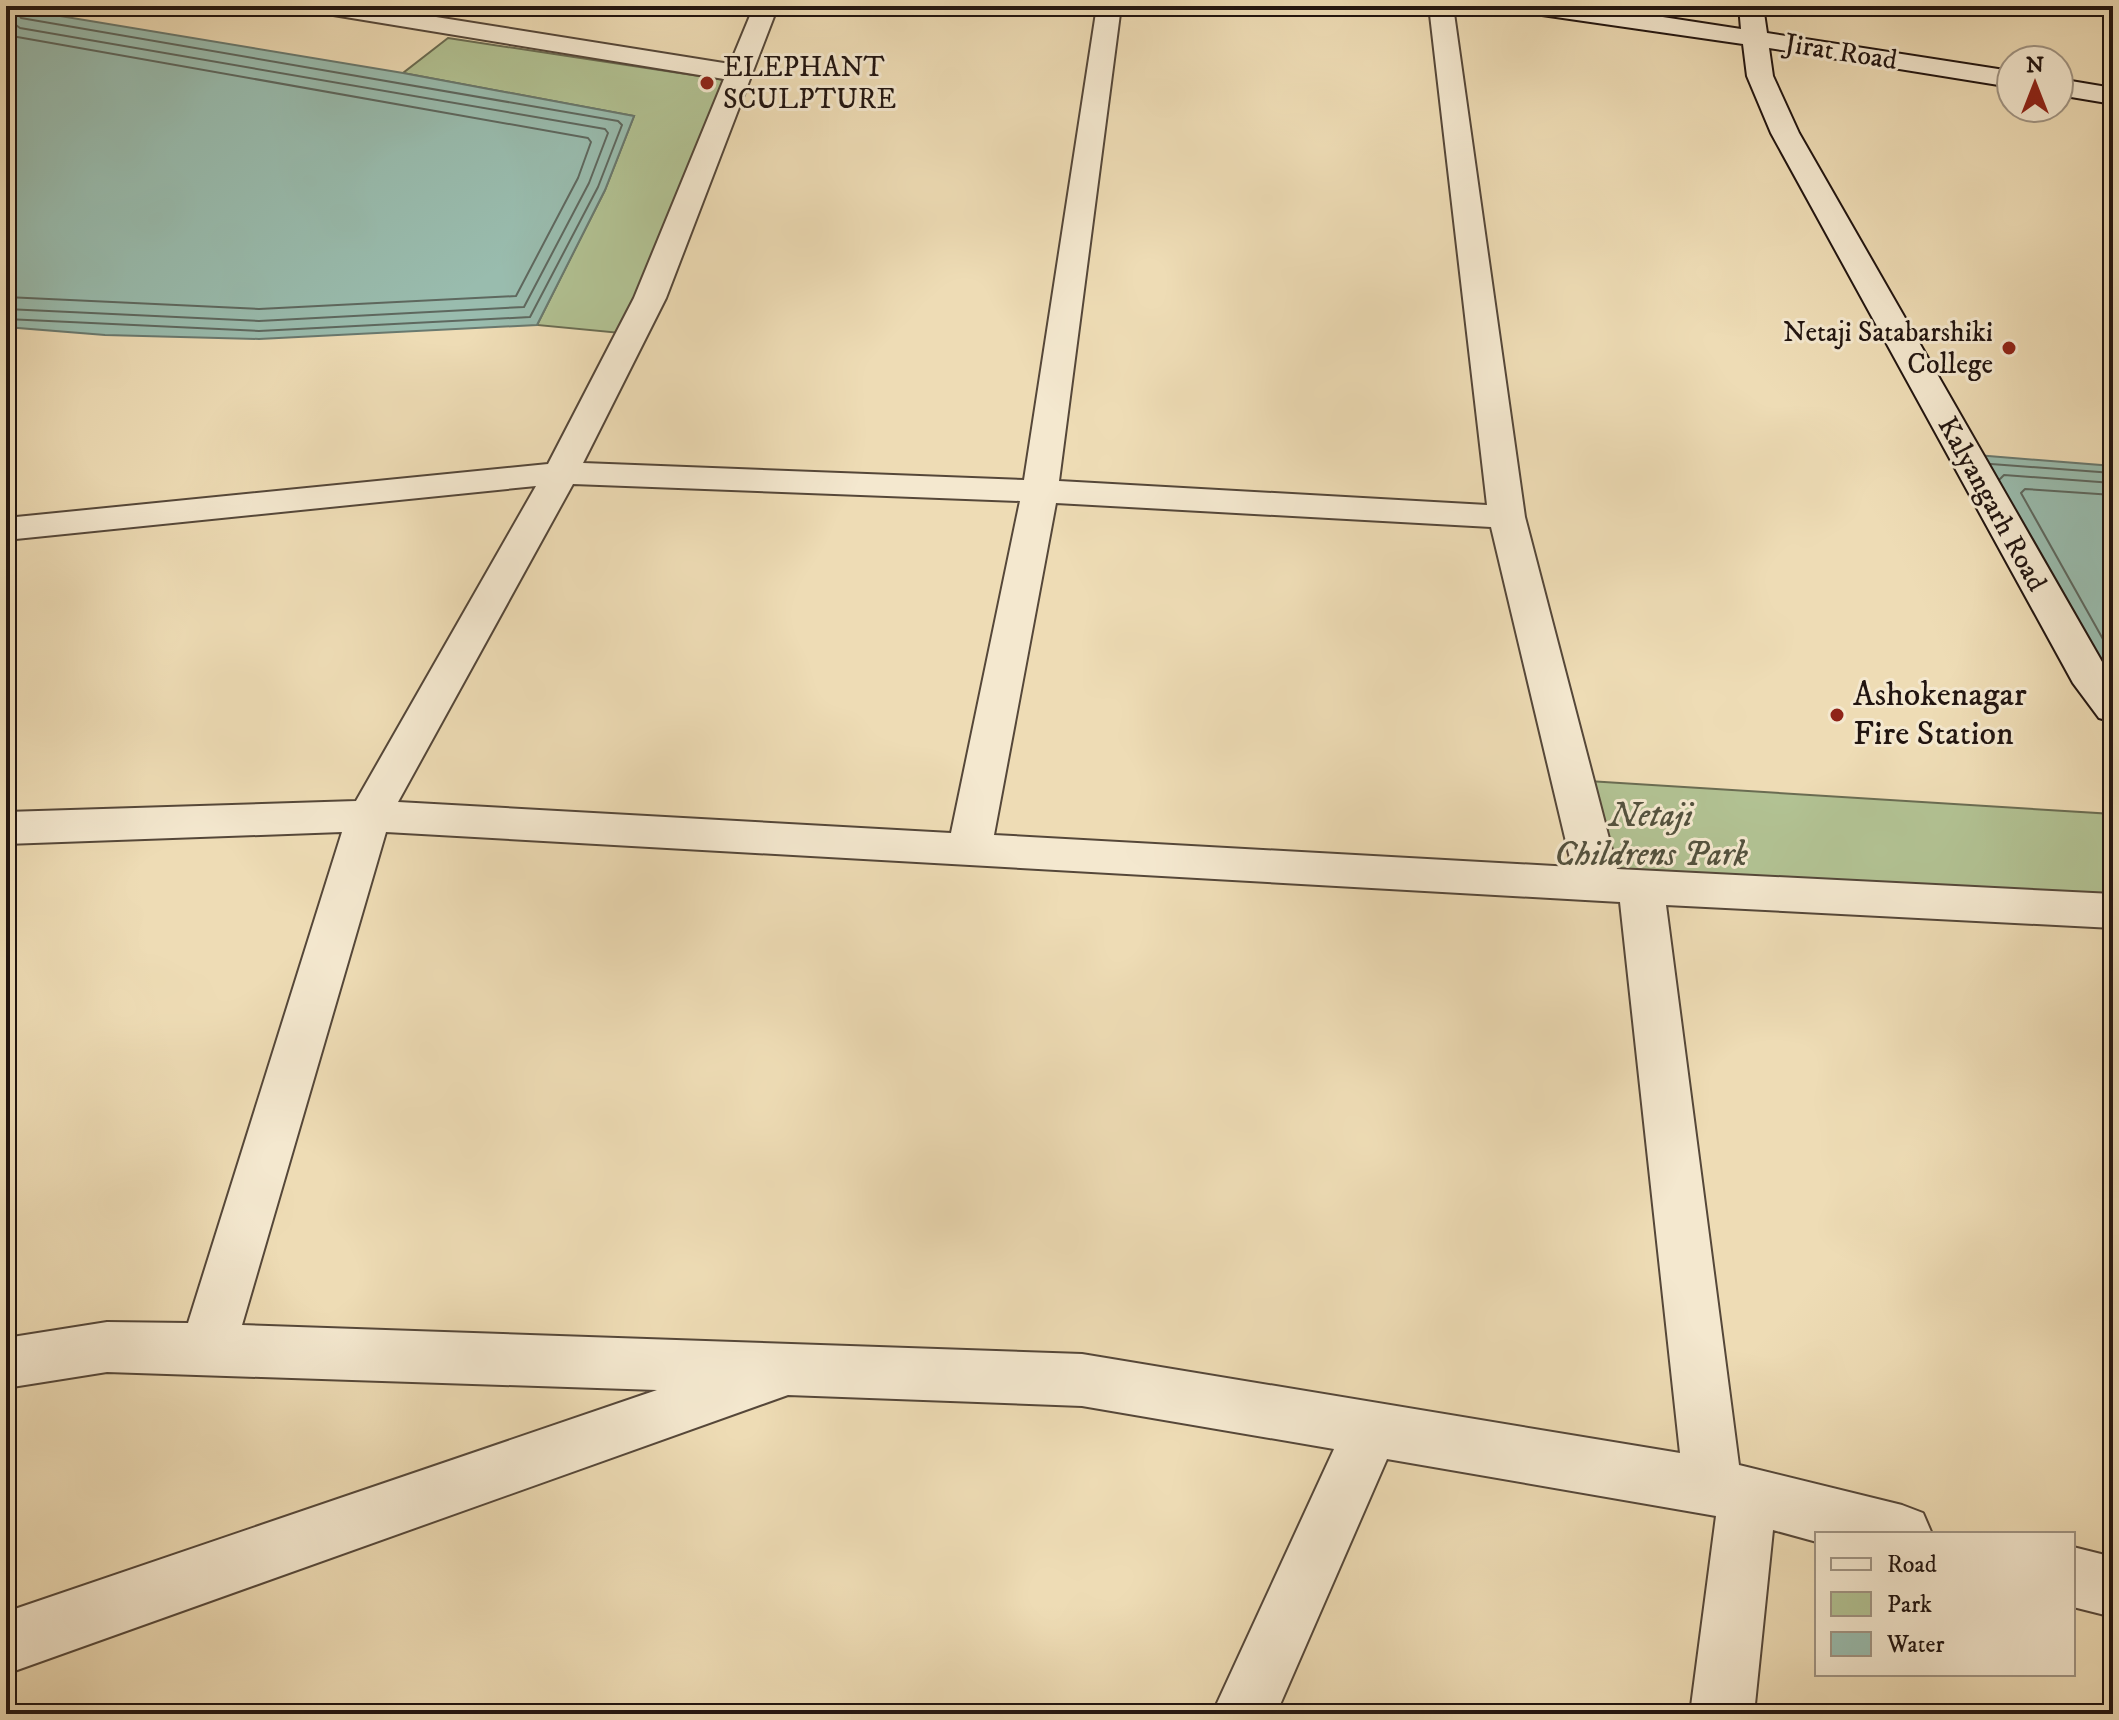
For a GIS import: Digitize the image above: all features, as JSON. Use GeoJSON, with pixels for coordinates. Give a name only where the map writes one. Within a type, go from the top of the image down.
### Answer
{"type":"FeatureCollection","features":[{"type":"Feature","properties":{"kind":"street"},"geometry":{"type":"LineString","coordinates":[[321,6],[740,74]]}},
{"type":"Feature","properties":{"kind":"street"},"geometry":{"type":"LineString","coordinates":[[207,1349],[369,816],[561,473],[650,298],[766,6]]}},
{"type":"Feature","properties":{"kind":"street"},"geometry":{"type":"LineString","coordinates":[[970,848],[1040,491],[1109,6]]}},
{"type":"Feature","properties":{"kind":"street"},"geometry":{"type":"LineString","coordinates":[[1441,6],[1507,517],[1620,885],[1731,1491],[1722,1714]]}},
{"type":"Feature","properties":{"kind":"street","name":"Jirat Road"},"geometry":{"type":"LineString","coordinates":[[1528,6],[1752,22],[1995,75]]}},
{"type":"Feature","properties":{"kind":"street","name":"Kalyangarh Road"},"geometry":{"type":"LineString","coordinates":[[1752,22],[1760,76],[1785,133],[2093,683],[2113,708]]}},
{"type":"Feature","properties":{"kind":"street"},"geometry":{"type":"LineString","coordinates":[[2075,90],[2113,96]]}},
{"type":"Feature","properties":{"kind":"street"},"geometry":{"type":"LineString","coordinates":[[6,529],[561,473],[1040,491],[1507,517]]}},
{"type":"Feature","properties":{"kind":"street"},"geometry":{"type":"LineString","coordinates":[[6,828],[369,816],[2113,911]]}},
{"type":"Feature","properties":{"kind":"street"},"geometry":{"type":"LineString","coordinates":[[6,1363],[107,1347],[1082,1380],[1731,1491],[1894,1532]]}},
{"type":"Feature","properties":{"kind":"street"},"geometry":{"type":"LineString","coordinates":[[6,1643],[793,1370]]}},
{"type":"Feature","properties":{"kind":"street"},"geometry":{"type":"LineString","coordinates":[[1244,1714],[1372,1429]]}},
{"type":"Feature","properties":{"kind":"street"},"geometry":{"type":"LineString","coordinates":[[2075,1578],[2113,1587]]}},
{"type":"Feature","properties":{"kind":"green space"},"geometry":{"type":"Polygon","coordinates":[[[448,38],[732,81],[631,334],[537,325],[605,190],[634,116],[403,73],[448,38]]]}},
{"type":"Feature","properties":{"kind":"green space","name":"Netaji Childrens Park"},"geometry":{"type":"Polygon","coordinates":[[[1572,780],[2113,814],[2113,910],[1598,883],[1572,780]]]}},
{"type":"Feature","properties":{"kind":"water"},"geometry":{"type":"Polygon","coordinates":[[[6,7],[403,73],[634,116],[605,190],[537,325],[259,339],[105,335],[6,327],[6,7]]]}},
{"type":"Feature","properties":{"kind":"water"},"geometry":{"type":"Polygon","coordinates":[[[1964,454],[2113,466],[2113,703],[1964,454]]]}},
{"type":"Feature","properties":{"kind":"place","name":"ELEPHANT SCULPTURE"},"geometry":{"type":"Point","coordinates":[707,83]}},
{"type":"Feature","properties":{"kind":"place","name":"Netaji Satabarshiki College"},"geometry":{"type":"Point","coordinates":[2009,348]}},
{"type":"Feature","properties":{"kind":"place","name":"Ashokenagar Fire Station"},"geometry":{"type":"Point","coordinates":[1837,715]}}]}
